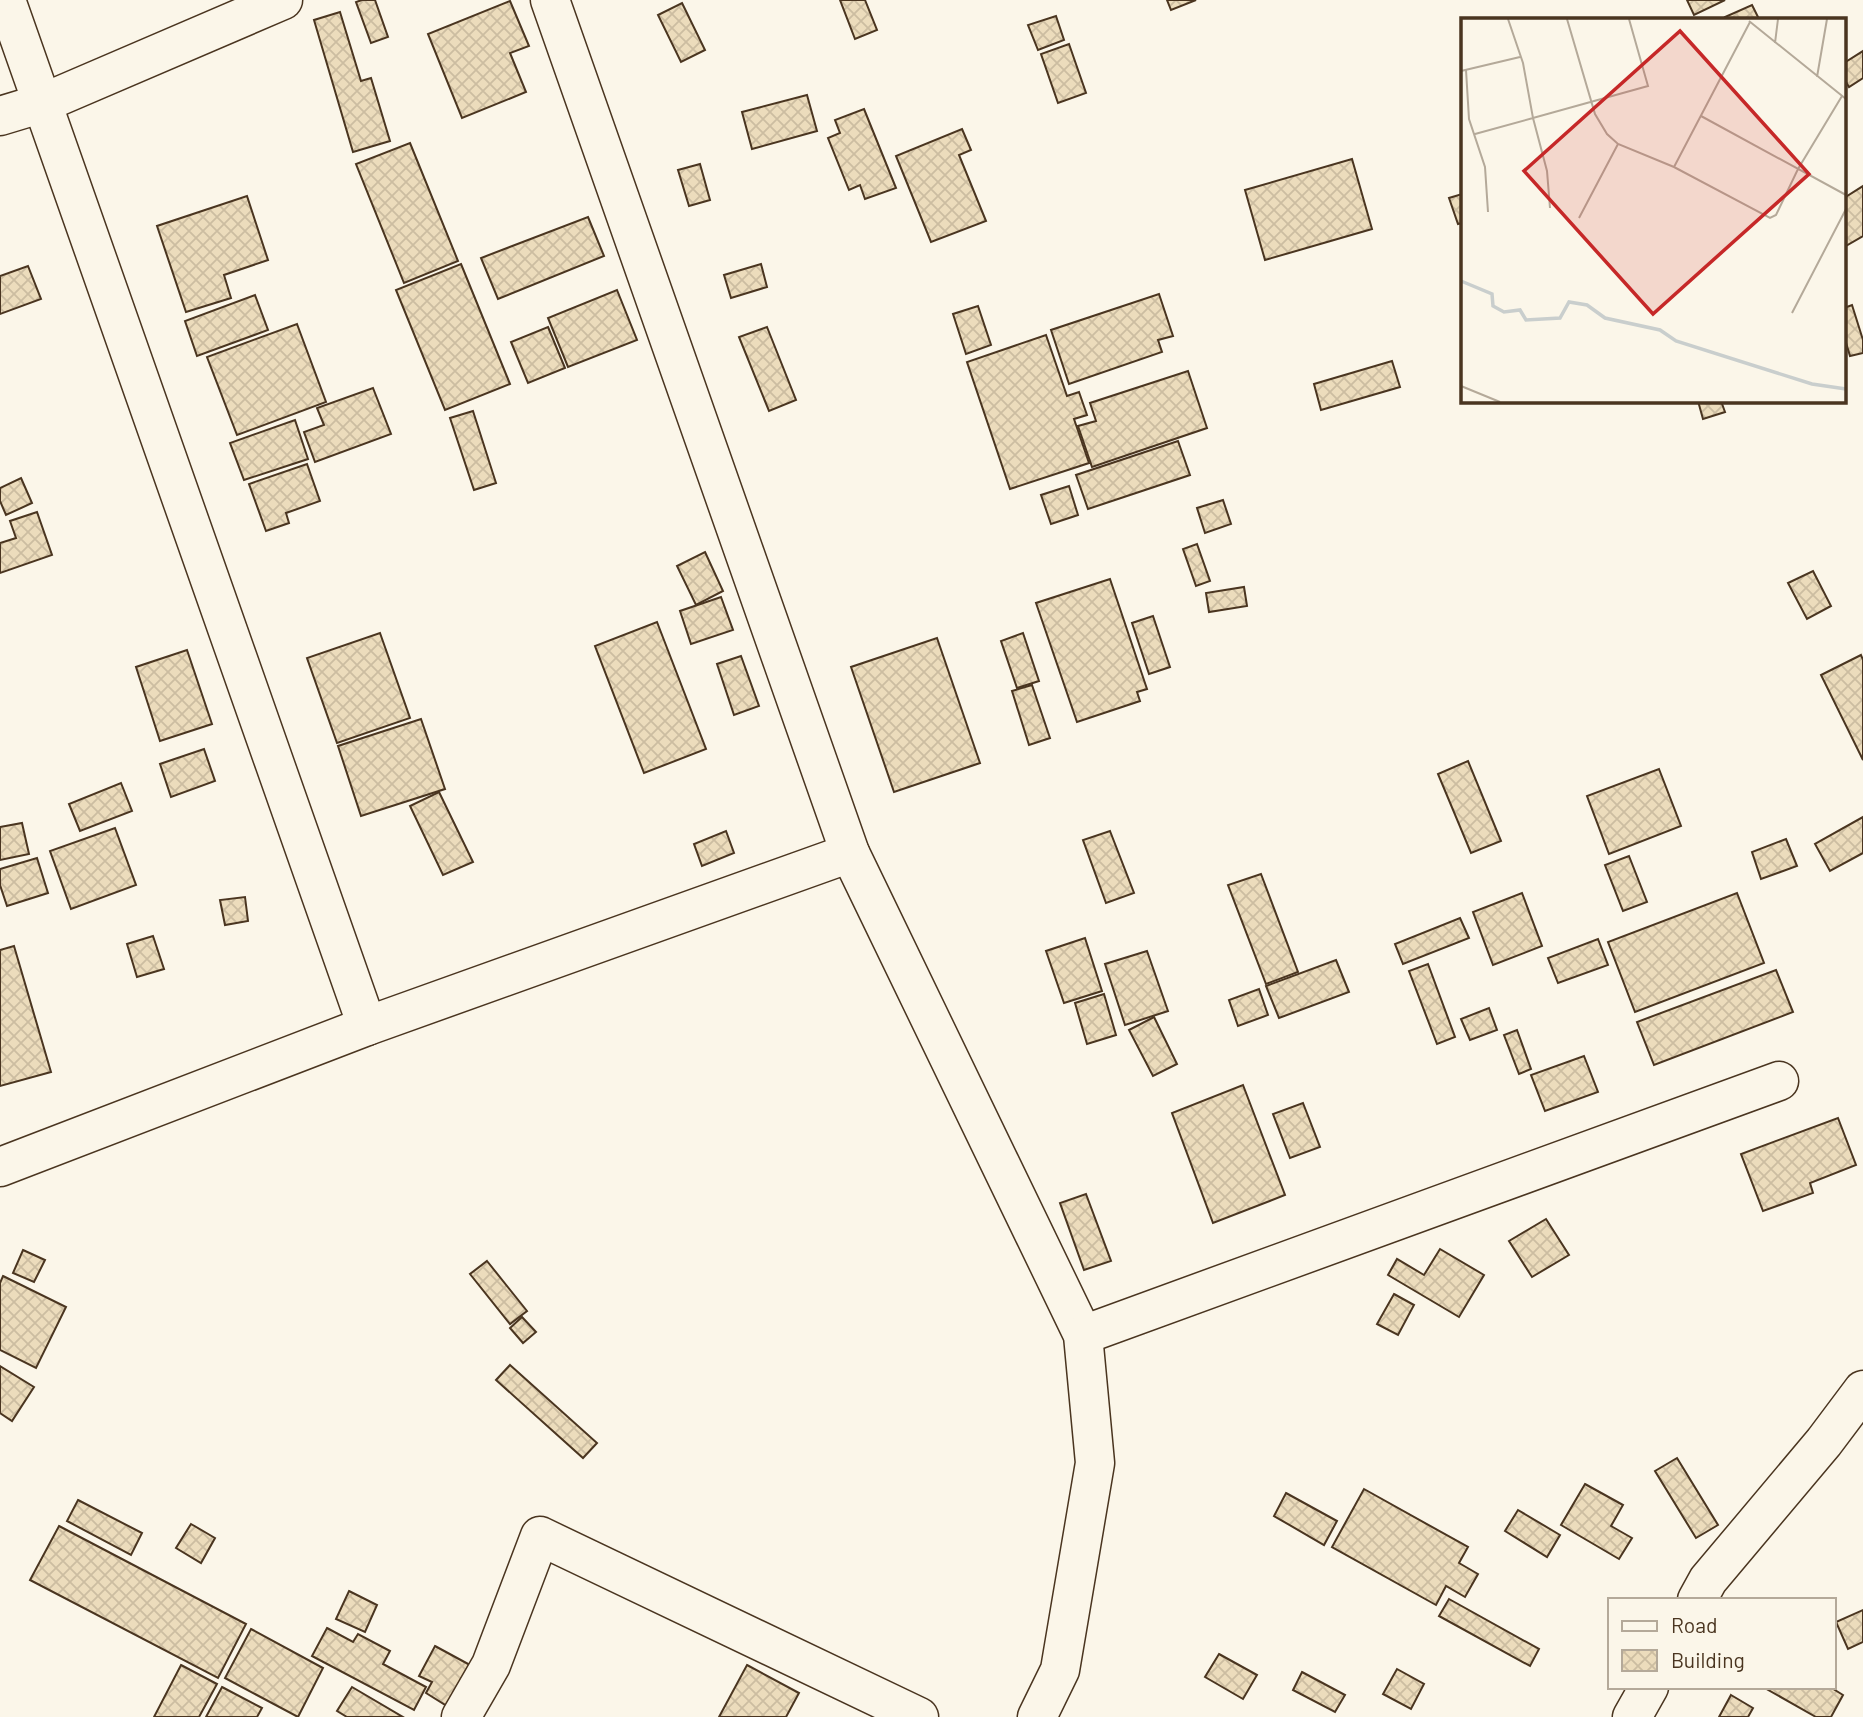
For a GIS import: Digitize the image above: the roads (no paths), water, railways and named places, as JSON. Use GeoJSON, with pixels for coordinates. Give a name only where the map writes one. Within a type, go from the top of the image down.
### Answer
{"type":"FeatureCollection","features":[{"type":"Feature","properties":{"kind":"street"},"geometry":{"type":"LineString","coordinates":[[6,0],[367,1026]]}},
{"type":"Feature","properties":{"kind":"street"},"geometry":{"type":"LineString","coordinates":[[0,116],[43,103],[284,0]]}},
{"type":"Feature","properties":{"kind":"street"},"geometry":{"type":"LineString","coordinates":[[550,0],[850,853],[1083,1335],[1095,1463],[1060,1670],[1037,1717]]}},
{"type":"Feature","properties":{"kind":"street"},"geometry":{"type":"LineString","coordinates":[[0,1167],[367,1026],[850,853]]}},
{"type":"Feature","properties":{"kind":"street"},"geometry":{"type":"LineString","coordinates":[[1083,1335],[1779,1081]]}},
{"type":"Feature","properties":{"kind":"street"},"geometry":{"type":"LineString","coordinates":[[1698,1598],[1709,1580],[1824,1442],[1863,1390]]}},
{"type":"Feature","properties":{"kind":"street"},"geometry":{"type":"LineString","coordinates":[[461,1717],[491,1665],[540,1536],[919,1717]]}},
{"type":"Feature","properties":{"kind":"street"},"geometry":{"type":"LineString","coordinates":[[1632,1717],[1647,1689]]}}]}
